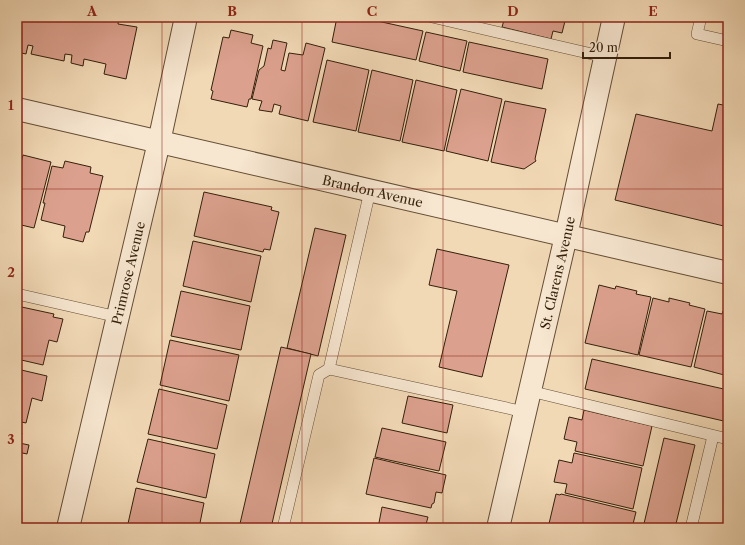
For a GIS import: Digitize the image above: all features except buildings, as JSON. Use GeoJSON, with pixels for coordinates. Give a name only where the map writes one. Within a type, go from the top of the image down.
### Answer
{"type":"FeatureCollection","features":[{"type":"Feature","properties":{"kind":"street","name":"Primrose Avenue"},"geometry":{"type":"LineString","coordinates":[[68,528],[159,142],[186,17]]}},
{"type":"Feature","properties":{"kind":"street","name":"St. Clarens Avenue"},"geometry":{"type":"LineString","coordinates":[[498,528],[566,236],[614,17]]}},
{"type":"Feature","properties":{"kind":"street","name":"Brandon Avenue"},"geometry":{"type":"LineString","coordinates":[[17,109],[728,273]]}},
{"type":"Feature","properties":{"kind":"lane"},"geometry":{"type":"LineString","coordinates":[[432,17],[605,57]]}},
{"type":"Feature","properties":{"kind":"lane"},"geometry":{"type":"LineString","coordinates":[[701,17],[697,34],[728,41]]}},
{"type":"Feature","properties":{"kind":"lane"},"geometry":{"type":"LineString","coordinates":[[282,528],[319,375],[329,368],[370,191]]}},
{"type":"Feature","properties":{"kind":"lane"},"geometry":{"type":"LineString","coordinates":[[17,294],[118,317]]}},
{"type":"Feature","properties":{"kind":"lane"},"geometry":{"type":"LineString","coordinates":[[329,368],[528,402],[728,439]]}},
{"type":"Feature","properties":{"kind":"lane"},"geometry":{"type":"LineString","coordinates":[[691,528],[713,436]]}}]}
